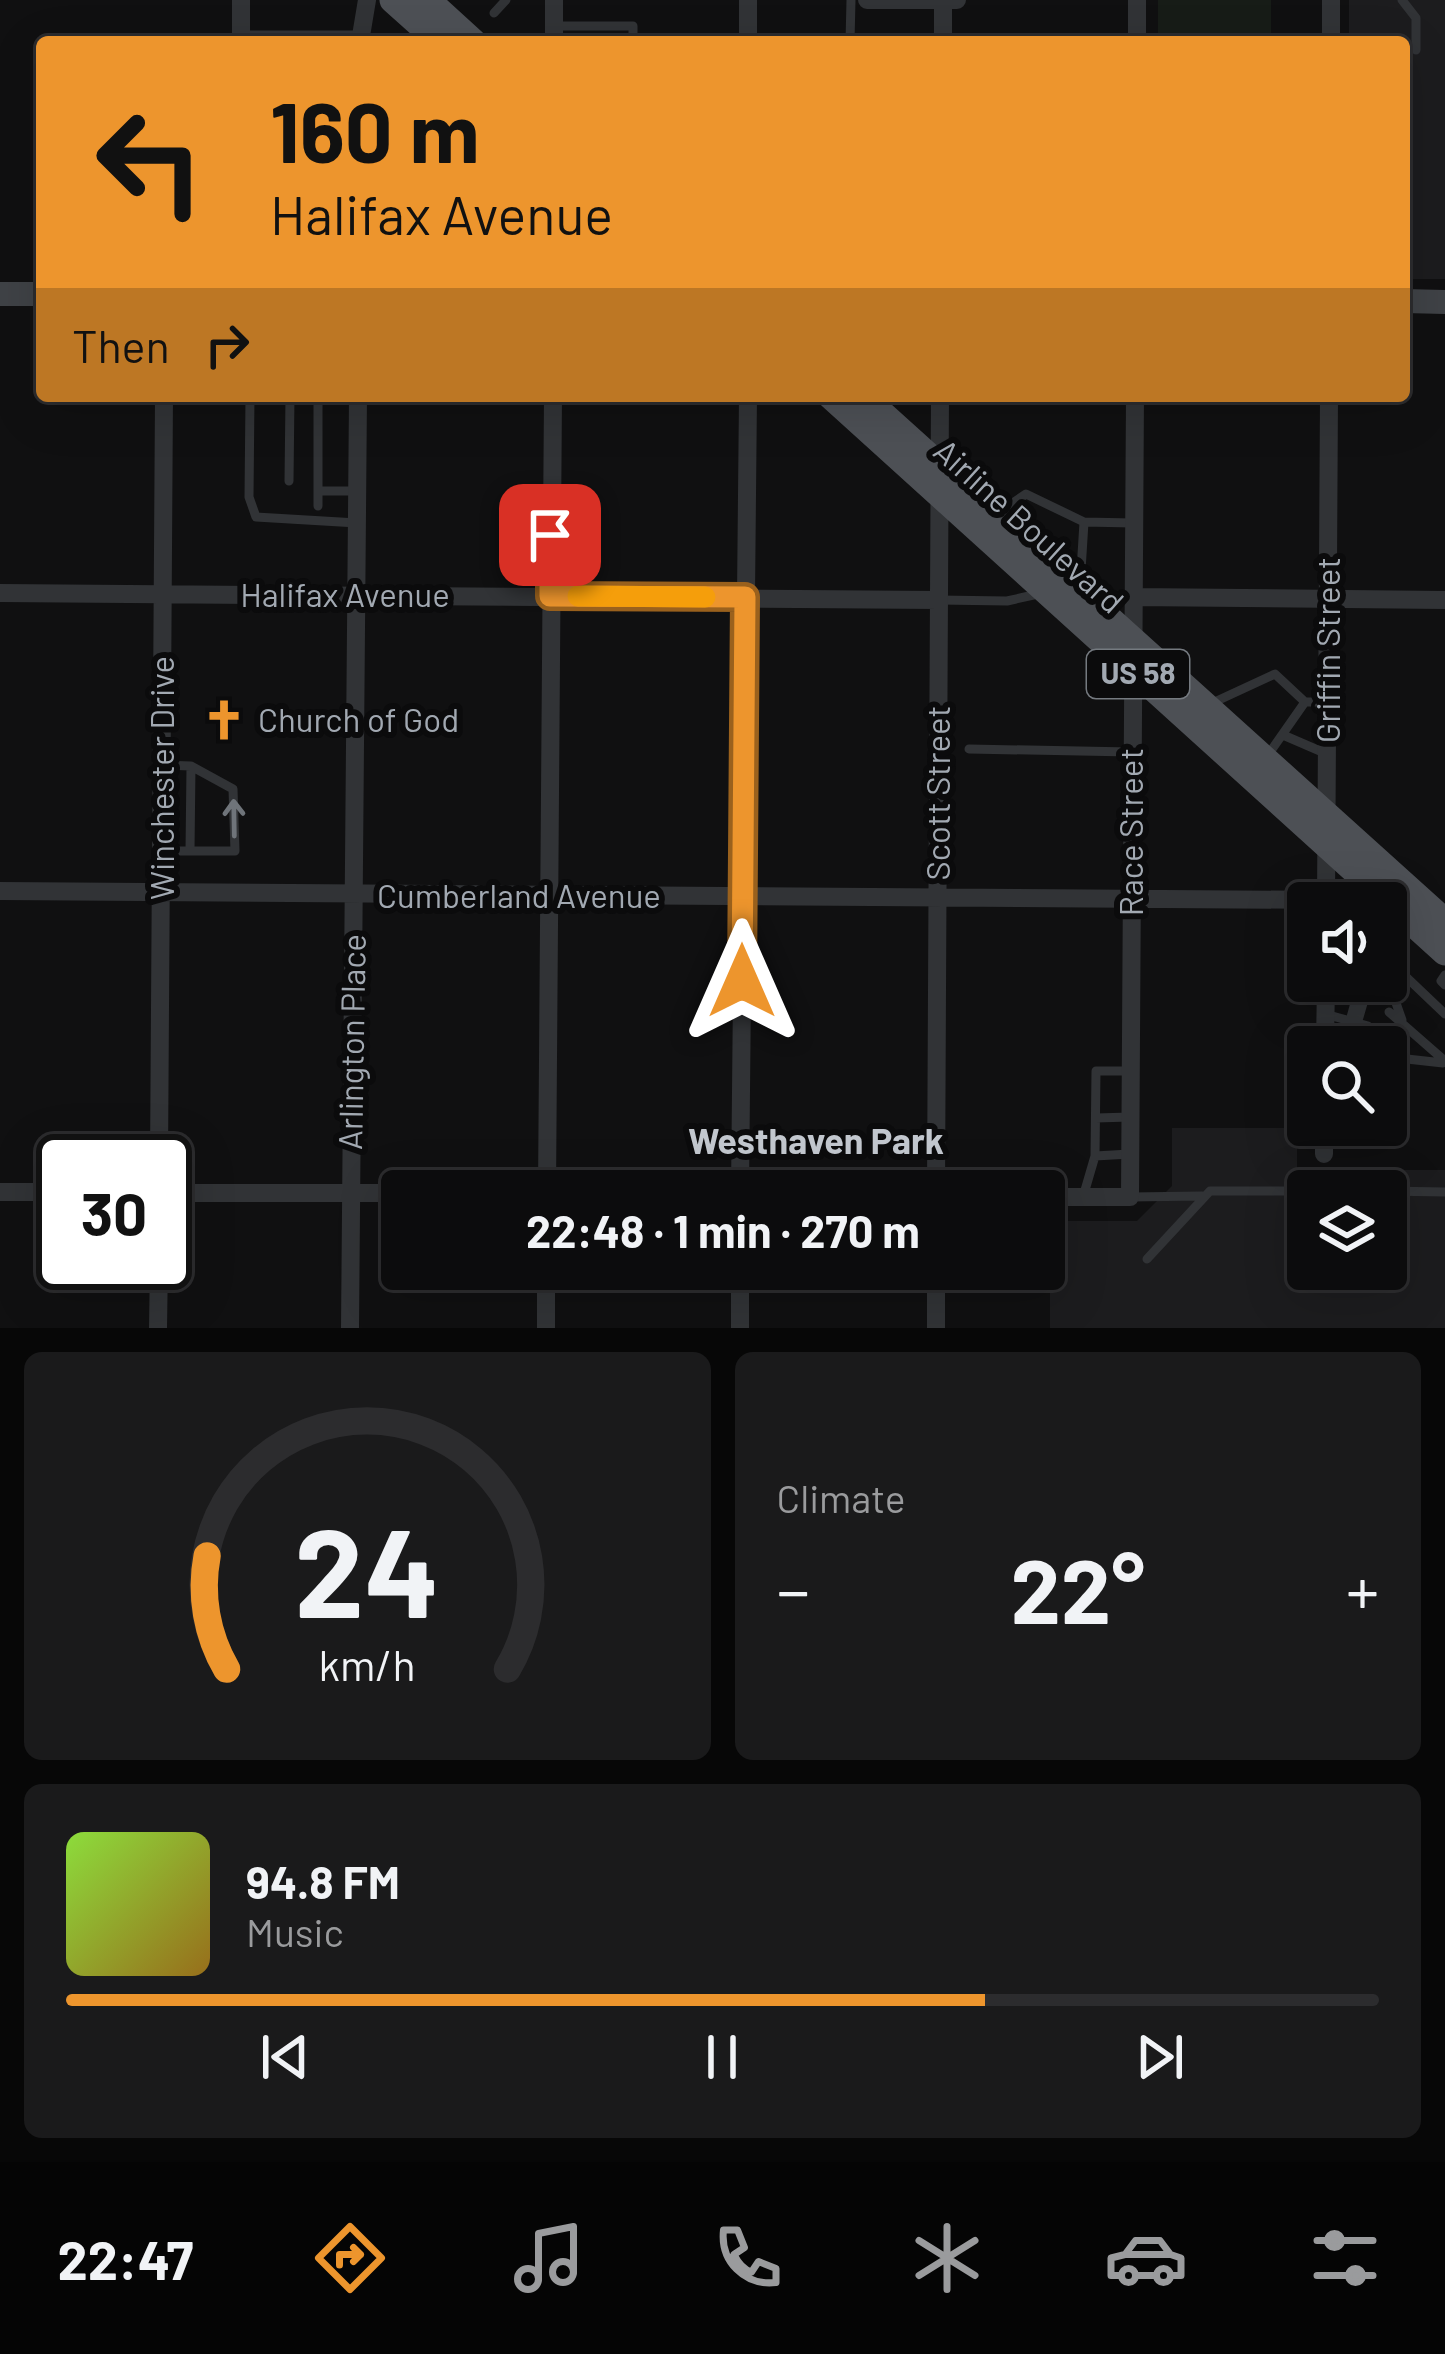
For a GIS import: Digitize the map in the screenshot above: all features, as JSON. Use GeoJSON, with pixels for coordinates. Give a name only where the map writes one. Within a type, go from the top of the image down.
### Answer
{"type":"FeatureCollection","features":[{"type":"Feature","properties":{"kind":"main road"},"geometry":{"type":"LineString","coordinates":[[393,0],[433,36]]}},
{"type":"Feature","properties":{"kind":"main road"},"geometry":{"type":"LineString","coordinates":[[427,0],[466,36]]}},
{"type":"Feature","properties":{"kind":"main road","name":"Airline Boulevard"},"geometry":{"type":"LineString","coordinates":[[838,402],[1445,952]]}},
{"type":"Feature","properties":{"kind":"main road","name":"Airline Boulevard"},"geometry":{"type":"LineString","coordinates":[[869,402],[1445,922]]}},
{"type":"Feature","properties":{"kind":"street"},"geometry":{"type":"LineString","coordinates":[[241,0],[241,36]]}},
{"type":"Feature","properties":{"kind":"street"},"geometry":{"type":"LineString","coordinates":[[366,36],[367,0]]}},
{"type":"Feature","properties":{"kind":"street"},"geometry":{"type":"LineString","coordinates":[[554,0],[554,34]]}},
{"type":"Feature","properties":{"kind":"street"},"geometry":{"type":"LineString","coordinates":[[748,0],[748,36]]}},
{"type":"Feature","properties":{"kind":"street"},"geometry":{"type":"LineString","coordinates":[[867,0],[956,0]]}},
{"type":"Feature","properties":{"kind":"street"},"geometry":{"type":"LineString","coordinates":[[943,0],[943,36]]}},
{"type":"Feature","properties":{"kind":"street"},"geometry":{"type":"LineString","coordinates":[[1137,0],[1137,36]]}},
{"type":"Feature","properties":{"kind":"street"},"geometry":{"type":"LineString","coordinates":[[1331,0],[1331,36]]}},
{"type":"Feature","properties":{"kind":"street"},"geometry":{"type":"LineString","coordinates":[[0,294],[36,294]]}},
{"type":"Feature","properties":{"kind":"street"},"geometry":{"type":"LineString","coordinates":[[1410,301],[1445,302]]}},
{"type":"Feature","properties":{"kind":"street","name":"Winchester Drive"},"geometry":{"type":"LineString","coordinates":[[159,1134],[164,402]]}},
{"type":"Feature","properties":{"kind":"street","name":"Arlington Place"},"geometry":{"type":"LineString","coordinates":[[350,1328],[358,402]]}},
{"type":"Feature","properties":{"kind":"street"},"geometry":{"type":"LineString","coordinates":[[547,1170],[553,402]]}},
{"type":"Feature","properties":{"kind":"street"},"geometry":{"type":"LineString","coordinates":[[740,1170],[748,402]]}},
{"type":"Feature","properties":{"kind":"street","name":"Scott Street"},"geometry":{"type":"LineString","coordinates":[[936,1170],[940,402]]}},
{"type":"Feature","properties":{"kind":"street","name":"Race Street"},"geometry":{"type":"LineString","coordinates":[[1130,1197],[1135,402]]}},
{"type":"Feature","properties":{"kind":"street","name":"Griffin Street"},"geometry":{"type":"LineString","coordinates":[[1326,882],[1329,402]]}},
{"type":"Feature","properties":{"kind":"street","name":"Halifax Avenue"},"geometry":{"type":"LineString","coordinates":[[0,593],[939,600]]}},
{"type":"Feature","properties":{"kind":"street"},"geometry":{"type":"LineString","coordinates":[[1133,597],[1445,600]]}},
{"type":"Feature","properties":{"kind":"street","name":"Cumberland Avenue"},"geometry":{"type":"LineString","coordinates":[[0,892],[1287,901]]}},
{"type":"Feature","properties":{"kind":"street"},"geometry":{"type":"LineString","coordinates":[[1325,1002],[1325,1026]]}},
{"type":"Feature","properties":{"kind":"street"},"geometry":{"type":"LineString","coordinates":[[1324,1146],[1324,1154]]}},
{"type":"Feature","properties":{"kind":"street"},"geometry":{"type":"LineString","coordinates":[[0,1192],[36,1192]]}},
{"type":"Feature","properties":{"kind":"street"},"geometry":{"type":"LineString","coordinates":[[192,1193],[381,1193]]}},
{"type":"Feature","properties":{"kind":"street"},"geometry":{"type":"LineString","coordinates":[[1065,1197],[1130,1197]]}},
{"type":"Feature","properties":{"kind":"street"},"geometry":{"type":"LineString","coordinates":[[158,1328],[159,1290]]}},
{"type":"Feature","properties":{"kind":"street"},"geometry":{"type":"LineString","coordinates":[[546,1290],[546,1328]]}},
{"type":"Feature","properties":{"kind":"street"},"geometry":{"type":"LineString","coordinates":[[740,1290],[740,1328]]}},
{"type":"Feature","properties":{"kind":"street"},"geometry":{"type":"LineString","coordinates":[[936,1290],[936,1328]]}},
{"type":"Feature","properties":{"kind":"lane"},"geometry":{"type":"LineString","coordinates":[[494,13],[506,0]]}},
{"type":"Feature","properties":{"kind":"lane"},"geometry":{"type":"LineString","coordinates":[[850,0],[850,36]]}},
{"type":"Feature","properties":{"kind":"lane"},"geometry":{"type":"LineString","coordinates":[[1402,0],[1415,18],[1416,50]]}},
{"type":"Feature","properties":{"kind":"lane"},"geometry":{"type":"LineString","coordinates":[[554,34],[633,26],[633,36]]}},
{"type":"Feature","properties":{"kind":"lane"},"geometry":{"type":"LineString","coordinates":[[250,402],[249,497],[256,517],[357,523]]}},
{"type":"Feature","properties":{"kind":"lane"},"geometry":{"type":"LineString","coordinates":[[290,402],[290,481]]}},
{"type":"Feature","properties":{"kind":"lane"},"geometry":{"type":"LineString","coordinates":[[318,402],[318,506]]}},
{"type":"Feature","properties":{"kind":"lane"},"geometry":{"type":"LineString","coordinates":[[318,491],[358,491]]}},
{"type":"Feature","properties":{"kind":"lane"},"geometry":{"type":"LineString","coordinates":[[995,515],[1026,494],[1084,522],[1134,523]]}},
{"type":"Feature","properties":{"kind":"lane"},"geometry":{"type":"LineString","coordinates":[[1080,592],[1084,522]]}},
{"type":"Feature","properties":{"kind":"lane","name":"Halifax Avenue"},"geometry":{"type":"LineString","coordinates":[[939,600],[1006,601],[1049,593]]}},
{"type":"Feature","properties":{"kind":"lane"},"geometry":{"type":"LineString","coordinates":[[1206,706],[1275,674],[1305,702],[1328,702]]}},
{"type":"Feature","properties":{"kind":"lane"},"geometry":{"type":"LineString","coordinates":[[1265,760],[1305,702]]}},
{"type":"Feature","properties":{"kind":"lane"},"geometry":{"type":"LineString","coordinates":[[1282,734],[1327,754]]}},
{"type":"Feature","properties":{"kind":"lane"},"geometry":{"type":"LineString","coordinates":[[969,748],[1131,752]]}},
{"type":"Feature","properties":{"kind":"lane"},"geometry":{"type":"LineString","coordinates":[[161,851],[235,851],[233,790],[191,766],[162,765]]}},
{"type":"Feature","properties":{"kind":"lane"},"geometry":{"type":"LineString","coordinates":[[190,851],[191,766]]}},
{"type":"Feature","properties":{"kind":"lane"},"geometry":{"type":"LineString","coordinates":[[1445,975],[1441,981],[1445,985]]}},
{"type":"Feature","properties":{"kind":"lane"},"geometry":{"type":"LineString","coordinates":[[1407,978],[1445,1014]]}},
{"type":"Feature","properties":{"kind":"lane"},"geometry":{"type":"LineString","coordinates":[[1363,1026],[1368,1005]]}},
{"type":"Feature","properties":{"kind":"lane"},"geometry":{"type":"LineString","coordinates":[[1389,1005],[1403,1026]]}},
{"type":"Feature","properties":{"kind":"lane"},"geometry":{"type":"LineString","coordinates":[[1325,1014],[1349,1026]]}},
{"type":"Feature","properties":{"kind":"lane"},"geometry":{"type":"LineString","coordinates":[[1404,1027],[1389,1035],[1404,1027]]}},
{"type":"Feature","properties":{"kind":"lane"},"geometry":{"type":"LineString","coordinates":[[1407,1030],[1445,1062]]}},
{"type":"Feature","properties":{"kind":"lane"},"geometry":{"type":"LineString","coordinates":[[1407,1059],[1445,1062]]}},
{"type":"Feature","properties":{"kind":"lane"},"geometry":{"type":"LineString","coordinates":[[1083,1197],[1095,1156],[1096,1071],[1130,1071]]}},
{"type":"Feature","properties":{"kind":"lane"},"geometry":{"type":"LineString","coordinates":[[1096,1118],[1130,1117]]}},
{"type":"Feature","properties":{"kind":"lane"},"geometry":{"type":"LineString","coordinates":[[1095,1156],[1130,1154]]}},
{"type":"Feature","properties":{"kind":"lane"},"geometry":{"type":"LineString","coordinates":[[1147,1259],[1210,1191],[1287,1191]]}},
{"type":"Feature","properties":{"kind":"lane"},"geometry":{"type":"LineString","coordinates":[[1407,1191],[1445,1192]]}},
{"type":"Feature","properties":{"kind":"lane"},"geometry":{"type":"LineString","coordinates":[[1130,1197],[1204,1196]]}},
{"type":"Feature","properties":{"kind":"shaded area"},"geometry":{"type":"Polygon","coordinates":[[[1158,0],[1271,0],[1271,36],[1158,36],[1158,0]]]}},
{"type":"Feature","properties":{"kind":"shaded area"},"geometry":{"type":"Polygon","coordinates":[[[1349,0],[1445,0],[1445,279],[1410,279],[1410,36],[1349,36],[1349,0]]]}},
{"type":"Feature","properties":{"kind":"shaded area"},"geometry":{"type":"Polygon","coordinates":[[[1172,1128],[1287,1128],[1287,1146],[1297,1146],[1297,1170],[1287,1170],[1287,1290],[1407,1290],[1407,1170],[1445,1170],[1445,1328],[1050,1328],[1050,1290],[1065,1290],[1065,1221],[1137,1221],[1172,1186],[1172,1128]]]}},
{"type":"Feature","properties":{"kind":"slow traffic"},"geometry":{"type":"LineString","coordinates":[[578,596],[705,597]]}},
{"type":"Feature","properties":{"kind":"place","name":"Church of God"},"geometry":{"type":"Point","coordinates":[224,720]}},
{"type":"Feature","properties":{"kind":"district","name":"Westhaven Park"},"geometry":{"type":"Point","coordinates":[816,1141]}},
{"type":"Feature","properties":{"kind":"route"},"geometry":{"type":"LineString","coordinates":[[550,535],[550,596],[745,597],[742,981]]}}]}
